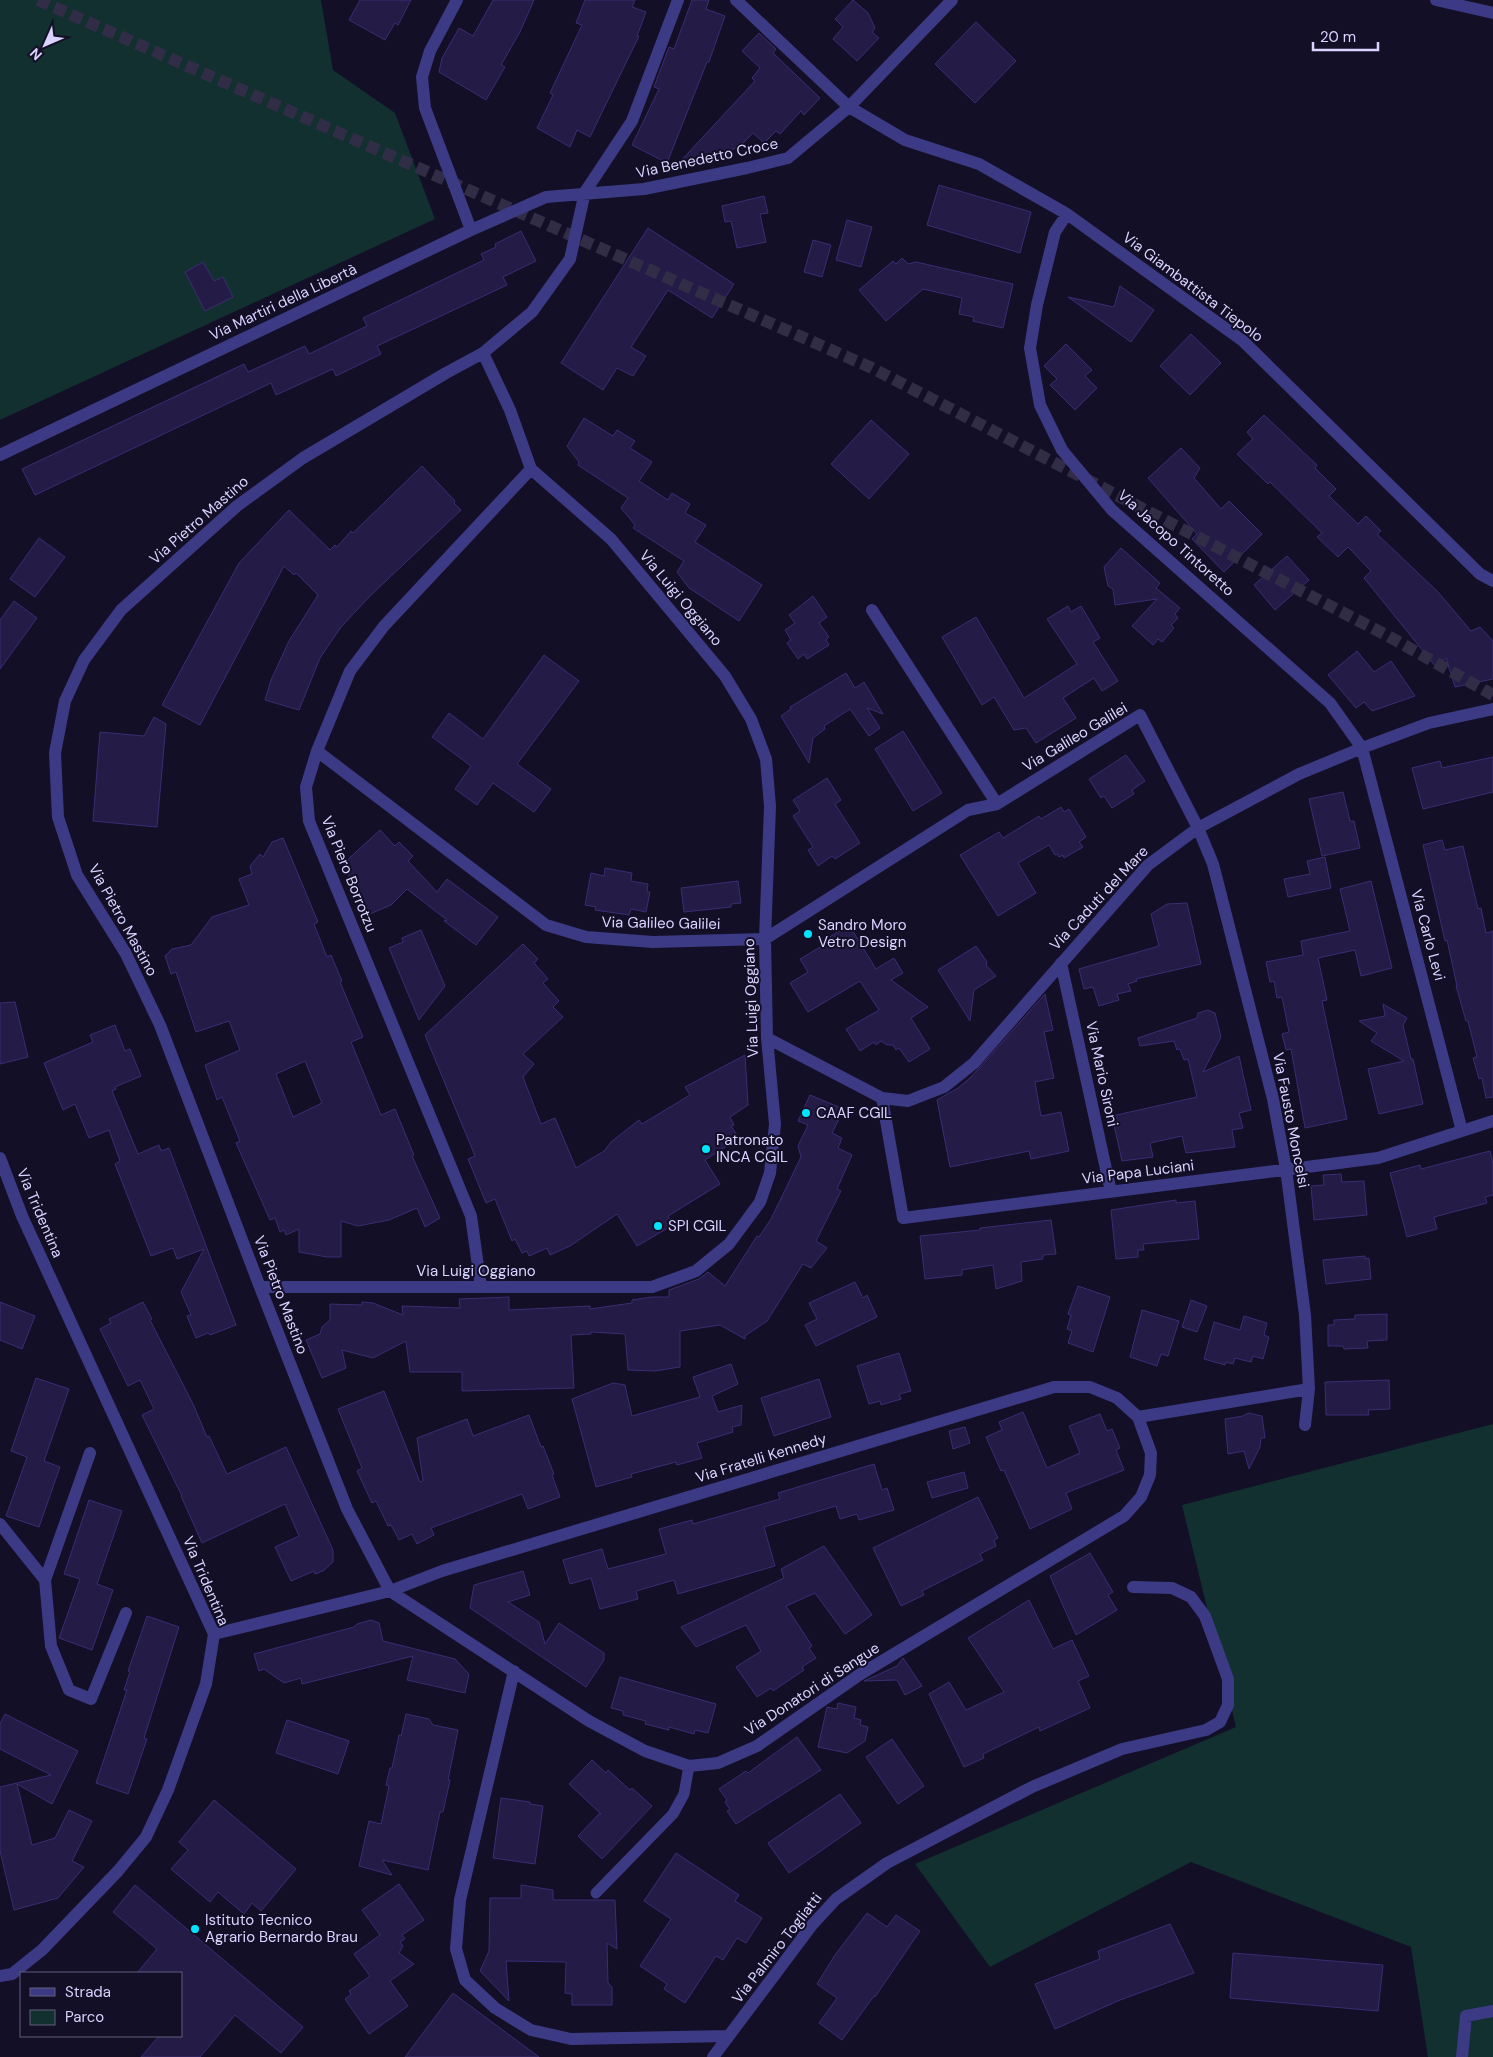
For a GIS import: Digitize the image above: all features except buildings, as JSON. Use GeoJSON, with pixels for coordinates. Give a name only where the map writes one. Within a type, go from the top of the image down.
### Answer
{"type":"FeatureCollection","features":[{"type":"Feature","properties":{"kind":"street"},"geometry":{"type":"LineString","coordinates":[[457,0],[430,51],[422,77],[425,108],[471,230]]}},
{"type":"Feature","properties":{"kind":"street"},"geometry":{"type":"LineString","coordinates":[[585,192],[632,121],[678,0]]}},
{"type":"Feature","properties":{"kind":"street","name":"Via Giambattista Tiepolo"},"geometry":{"type":"LineString","coordinates":[[736,0],[849,107],[905,140],[979,164],[1068,214],[1243,341],[1480,574],[1493,581]]}},
{"type":"Feature","properties":{"kind":"street","name":"Via Benedetto Croce"},"geometry":{"type":"LineString","coordinates":[[585,192],[644,189],[788,158],[849,107],[952,0]]}},
{"type":"Feature","properties":{"kind":"street"},"geometry":{"type":"LineString","coordinates":[[1436,0],[1493,13]]}},
{"type":"Feature","properties":{"kind":"street","name":"Via Martiri della Libertà"},"geometry":{"type":"LineString","coordinates":[[0,455],[471,230],[546,197],[585,192]]}},
{"type":"Feature","properties":{"kind":"street","name":"Via Pietro Mastino"},"geometry":{"type":"LineString","coordinates":[[390,1591],[348,1509],[260,1287],[160,1025],[126,954],[77,875],[58,817],[55,753],[65,701],[84,660],[122,610],[237,506],[303,458],[446,373],[483,354],[532,312],[570,259],[585,192]]}},
{"type":"Feature","properties":{"kind":"street","name":"Via Jacopo Tintoretto"},"geometry":{"type":"LineString","coordinates":[[1068,214],[1055,232],[1036,305],[1030,348],[1040,405],[1062,450],[1112,510],[1330,703],[1362,748]]}},
{"type":"Feature","properties":{"kind":"street","name":"Via Luigi Oggiano"},"geometry":{"type":"LineString","coordinates":[[260,1287],[652,1287],[696,1271],[729,1244],[760,1202],[770,1173],[775,1124],[767,1038],[765,939],[770,806],[766,759],[751,719],[724,676],[611,539],[531,469],[510,410],[483,354]]}},
{"type":"Feature","properties":{"kind":"street","name":"Via Piero Borrotzu"},"geometry":{"type":"LineString","coordinates":[[481,1287],[471,1216],[309,821],[306,788],[317,752],[350,671],[384,626],[531,469]]}},
{"type":"Feature","properties":{"kind":"street"},"geometry":{"type":"LineString","coordinates":[[872,610],[998,804]]}},
{"type":"Feature","properties":{"kind":"street","name":"Via Caduti del Mare"},"geometry":{"type":"LineString","coordinates":[[767,1038],[882,1098],[908,1100],[944,1087],[974,1064],[1148,865],[1198,828],[1299,774],[1362,748],[1429,723],[1493,709]]}},
{"type":"Feature","properties":{"kind":"street","name":"Via Galileo Galilei"},"geometry":{"type":"LineString","coordinates":[[317,752],[546,925],[586,937],[653,942],[765,939],[968,810],[998,804],[1140,715],[1198,828]]}},
{"type":"Feature","properties":{"kind":"street","name":"Via Carlo Levi"},"geometry":{"type":"LineString","coordinates":[[1362,748],[1462,1130]]}},
{"type":"Feature","properties":{"kind":"street","name":"Via Fausto Moncelsi"},"geometry":{"type":"LineString","coordinates":[[1198,828],[1214,864],[1273,1099],[1286,1169],[1305,1315],[1309,1389],[1305,1426]]}},
{"type":"Feature","properties":{"kind":"street","name":"Via Mario Sironi"},"geometry":{"type":"LineString","coordinates":[[1061,963],[1112,1192]]}},
{"type":"Feature","properties":{"kind":"street","name":"Via Papa Luciani"},"geometry":{"type":"LineString","coordinates":[[882,1098],[903,1218],[1378,1158],[1493,1121]]}},
{"type":"Feature","properties":{"kind":"street","name":"Via Tridentina"},"geometry":{"type":"LineString","coordinates":[[0,1158],[22,1216],[214,1634],[206,1684],[168,1790],[146,1837],[118,1871],[42,1950],[12,1974],[0,1976]]}},
{"type":"Feature","properties":{"kind":"street","name":"Via Fratelli Kennedy"},"geometry":{"type":"LineString","coordinates":[[214,1634],[390,1591],[452,1568],[1054,1387],[1090,1387],[1117,1398],[1138,1416]]}},
{"type":"Feature","properties":{"kind":"street"},"geometry":{"type":"LineString","coordinates":[[1138,1416],[1309,1389]]}},
{"type":"Feature","properties":{"kind":"street","name":"Via Donatori di Sangue"},"geometry":{"type":"LineString","coordinates":[[390,1591],[589,1721],[644,1751],[689,1766],[718,1764],[756,1746],[859,1675],[1124,1516],[1141,1497],[1150,1475],[1151,1453],[1138,1416]]}},
{"type":"Feature","properties":{"kind":"street"},"geometry":{"type":"LineString","coordinates":[[90,1453],[45,1580],[51,1646],[69,1690],[91,1698],[126,1613]]}},
{"type":"Feature","properties":{"kind":"street"},"geometry":{"type":"LineString","coordinates":[[0,1524],[45,1580]]}},
{"type":"Feature","properties":{"kind":"street","name":"Via Palmiro Togliatti"},"geometry":{"type":"LineString","coordinates":[[713,2057],[812,1925],[836,1899],[887,1863],[1032,1787],[1122,1749],[1206,1730],[1220,1722],[1228,1705],[1228,1679],[1205,1616],[1191,1597],[1172,1588],[1133,1586]]}},
{"type":"Feature","properties":{"kind":"street"},"geometry":{"type":"LineString","coordinates":[[514,1671],[460,1900],[456,1948],[465,1980],[495,2008],[531,2030],[571,2039],[728,2036]]}},
{"type":"Feature","properties":{"kind":"street"},"geometry":{"type":"LineString","coordinates":[[1462,2057],[1466,2016],[1493,2011]]}},
{"type":"Feature","properties":{"kind":"lane"},"geometry":{"type":"LineString","coordinates":[[596,1893],[673,1814],[684,1794],[689,1766]]}},
{"type":"Feature","properties":{"kind":"green space"},"geometry":{"type":"Polygon","coordinates":[[[0,0],[321,0],[333,70],[395,113],[435,219],[0,420],[0,0]]]}},
{"type":"Feature","properties":{"kind":"green space"},"geometry":{"type":"Polygon","coordinates":[[[1493,1424],[1493,2057],[1428,2057],[1411,1947],[1191,1862],[990,1967],[915,1864],[1236,1727],[1182,1505],[1493,1424]]]}},
{"type":"Feature","properties":{"kind":"tunnel"},"geometry":{"type":"LineString","coordinates":[[38,0],[872,368],[1388,636],[1493,695]]}},
{"type":"Feature","properties":{"kind":"place","name":"Sandro Moro Vetro Design"},"geometry":{"type":"Point","coordinates":[808,934]}},
{"type":"Feature","properties":{"kind":"place","name":"CAAF CGIL"},"geometry":{"type":"Point","coordinates":[806,1113]}},
{"type":"Feature","properties":{"kind":"place","name":"Patronato INCA CGIL"},"geometry":{"type":"Point","coordinates":[706,1149]}},
{"type":"Feature","properties":{"kind":"place","name":"SPI CGIL"},"geometry":{"type":"Point","coordinates":[658,1226]}},
{"type":"Feature","properties":{"kind":"place","name":"Istituto Tecnico Agrario Bernardo Brau"},"geometry":{"type":"Point","coordinates":[195,1929]}}]}
